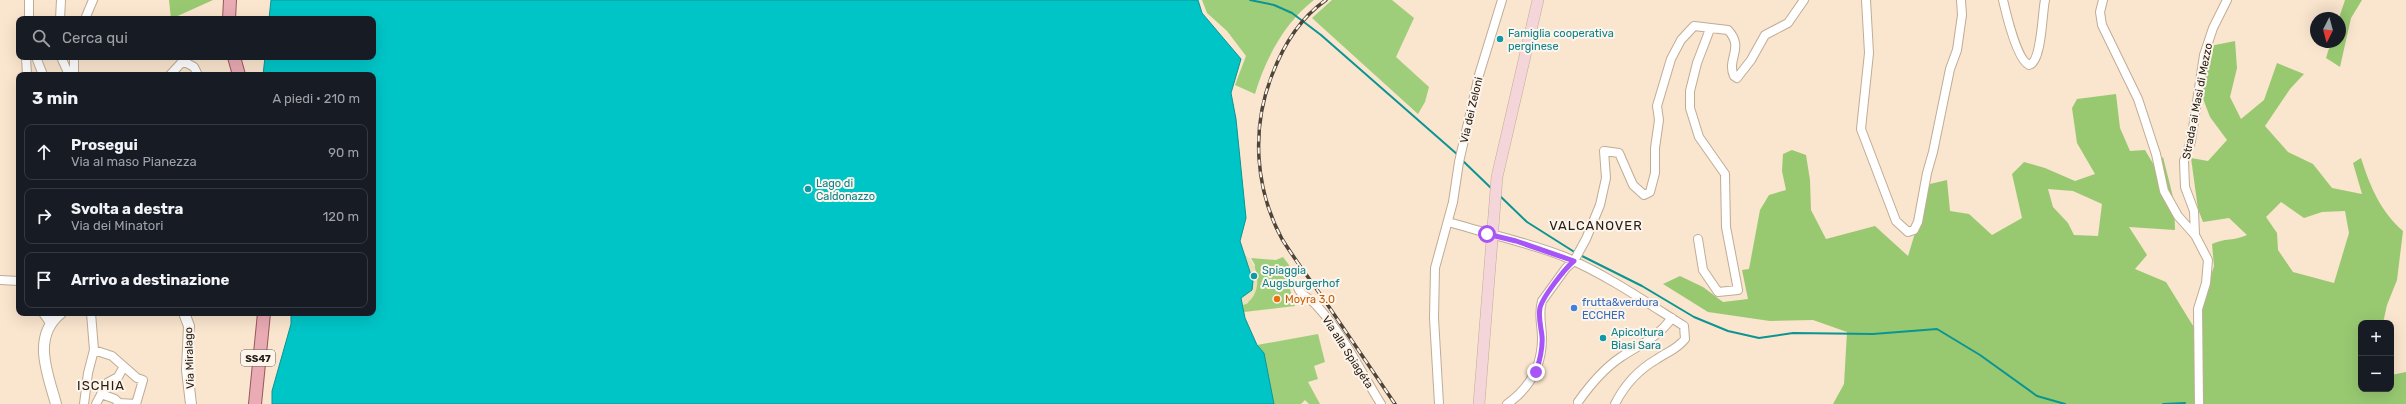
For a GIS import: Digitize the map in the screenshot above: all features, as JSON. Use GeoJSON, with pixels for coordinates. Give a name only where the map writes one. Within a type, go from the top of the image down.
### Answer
{"type":"FeatureCollection","features":[{"type":"Feature","properties":{"kind":"main road"},"geometry":{"type":"LineString","coordinates":[[229,16],[230,0]]}},
{"type":"Feature","properties":{"kind":"main road"},"geometry":{"type":"LineString","coordinates":[[1479,404],[1497,177],[1538,0]]}},
{"type":"Feature","properties":{"kind":"main road"},"geometry":{"type":"LineString","coordinates":[[235,60],[238,72]]}},
{"type":"Feature","properties":{"kind":"main road","name":"SS47"},"geometry":{"type":"LineString","coordinates":[[254,404],[264,316]]}},
{"type":"Feature","properties":{"kind":"street"},"geometry":{"type":"LineString","coordinates":[[29,0],[29,16]]}},
{"type":"Feature","properties":{"kind":"street"},"geometry":{"type":"LineString","coordinates":[[60,16],[62,0]]}},
{"type":"Feature","properties":{"kind":"street"},"geometry":{"type":"LineString","coordinates":[[86,16],[93,0]]}},
{"type":"Feature","properties":{"kind":"street","name":"Via dei Zeloni"},"geometry":{"type":"LineString","coordinates":[[1439,404],[1434,318],[1435,268],[1448,222],[1459,162],[1479,75],[1502,0]]}},
{"type":"Feature","properties":{"kind":"street"},"geometry":{"type":"LineString","coordinates":[[1507,404],[1527,387],[1536,372],[1541,357],[1542,338],[1539,316],[1542,301],[1566,268],[1577,257],[1600,205],[1606,178],[1604,151],[1619,153],[1637,191],[1644,195],[1650,192],[1655,173],[1655,148],[1659,120],[1657,106],[1671,59],[1681,40],[1691,28],[1697,26],[1710,29],[1728,30],[1734,37],[1736,46],[1732,68],[1734,76],[1737,78],[1751,60],[1765,35],[1788,23],[1804,0]]}},
{"type":"Feature","properties":{"kind":"street"},"geometry":{"type":"LineString","coordinates":[[1866,0],[1869,53],[1861,129],[1896,221],[1908,232],[1914,230],[1918,222],[1927,173],[1933,152],[1950,69],[1957,50],[1962,15],[1961,0]]}},
{"type":"Feature","properties":{"kind":"street"},"geometry":{"type":"LineString","coordinates":[[2003,0],[2007,20],[2021,56],[2029,65],[2035,61],[2038,52],[2045,0]]}},
{"type":"Feature","properties":{"kind":"street"},"geometry":{"type":"LineString","coordinates":[[2103,0],[2100,12],[2102,25],[2140,104],[2156,154],[2164,191],[2178,216],[2195,235],[2208,260],[2206,283],[2198,309],[2199,404]]}},
{"type":"Feature","properties":{"kind":"street","name":"Strada ai Masi di Mezzo"},"geometry":{"type":"LineString","coordinates":[[2195,235],[2194,211],[2185,187],[2184,161],[2191,141],[2204,55],[2213,28],[2227,0]]}},
{"type":"Feature","properties":{"kind":"street"},"geometry":{"type":"LineString","coordinates":[[1698,239],[1703,270],[1718,292],[1738,290],[1729,245],[1725,174],[1700,137],[1690,108],[1690,91],[1697,63],[1710,29]]}},
{"type":"Feature","properties":{"kind":"street"},"geometry":{"type":"LineString","coordinates":[[26,60],[27,72]]}},
{"type":"Feature","properties":{"kind":"street"},"geometry":{"type":"LineString","coordinates":[[37,60],[42,72]]}},
{"type":"Feature","properties":{"kind":"street"},"geometry":{"type":"LineString","coordinates":[[62,60],[68,72]]}},
{"type":"Feature","properties":{"kind":"street"},"geometry":{"type":"LineString","coordinates":[[74,60],[74,72]]}},
{"type":"Feature","properties":{"kind":"street"},"geometry":{"type":"LineString","coordinates":[[173,72],[183,61],[194,67],[196,72]]}},
{"type":"Feature","properties":{"kind":"street"},"geometry":{"type":"LineString","coordinates":[[1448,222],[1577,257],[1592,270],[1684,326],[1685,339],[1672,352],[1659,358],[1639,371],[1624,388],[1615,404]]}},
{"type":"Feature","properties":{"kind":"street"},"geometry":{"type":"LineString","coordinates":[[0,280],[16,281]]}},
{"type":"Feature","properties":{"kind":"street","name":"Via alla Spiagéta"},"geometry":{"type":"LineString","coordinates":[[1296,285],[1300,294],[1317,305],[1346,347],[1381,404]]}},
{"type":"Feature","properties":{"kind":"street"},"geometry":{"type":"LineString","coordinates":[[45,316],[50,323]]}},
{"type":"Feature","properties":{"kind":"street"},"geometry":{"type":"LineString","coordinates":[[56,404],[43,351],[43,342],[50,323],[58,316]]}},
{"type":"Feature","properties":{"kind":"street"},"geometry":{"type":"LineString","coordinates":[[84,404],[88,373],[94,350],[91,316]]}},
{"type":"Feature","properties":{"kind":"street","name":"Via Miralago"},"geometry":{"type":"LineString","coordinates":[[185,316],[189,326],[187,370],[191,404]]}},
{"type":"Feature","properties":{"kind":"street"},"geometry":{"type":"LineString","coordinates":[[1578,402],[1598,376],[1620,358],[1658,336],[1672,318]]}},
{"type":"Feature","properties":{"kind":"street"},"geometry":{"type":"LineString","coordinates":[[94,350],[112,356],[123,368],[143,380],[136,404],[119,403],[115,399],[102,394]]}},
{"type":"Feature","properties":{"kind":"street"},"geometry":{"type":"LineString","coordinates":[[96,404],[107,383],[118,377],[123,368]]}},
{"type":"Feature","properties":{"kind":"green space"},"geometry":{"type":"Polygon","coordinates":[[[169,0],[213,0],[178,16],[171,16],[169,0]]]}},
{"type":"Feature","properties":{"kind":"green space"},"geometry":{"type":"Polygon","coordinates":[[[1202,0],[1314,0],[1294,19],[1277,42],[1264,68],[1255,94],[1235,85],[1246,56],[1227,31],[1207,13],[1202,0]]]}},
{"type":"Feature","properties":{"kind":"green space"},"geometry":{"type":"Polygon","coordinates":[[[1332,0],[1392,0],[1414,18],[1396,57],[1429,87],[1425,102],[1418,114],[1312,18],[1332,0]]]}},
{"type":"Feature","properties":{"kind":"green space"},"geometry":{"type":"Polygon","coordinates":[[[2345,0],[2362,0],[2351,18],[2346,40],[2346,12],[2341,12],[2345,0]]]}},
{"type":"Feature","properties":{"kind":"green space"},"geometry":{"type":"Polygon","coordinates":[[[2235,41],[2237,68],[2230,97],[2241,119],[2264,100],[2277,63],[2304,74],[2290,89],[2265,126],[2288,152],[2313,164],[2332,188],[2362,194],[2353,163],[2361,158],[2377,198],[2388,215],[2403,231],[2397,280],[2387,305],[2384,320],[2358,320],[2358,392],[2394,392],[2394,374],[2406,372],[2406,404],[1833,404],[1844,384],[1847,332],[1813,320],[1770,321],[1708,312],[1663,284],[1680,276],[1703,287],[1723,302],[1748,299],[1742,270],[1749,269],[1760,210],[1769,195],[1786,190],[1782,171],[1783,154],[1792,150],[1806,155],[1810,180],[1811,210],[1826,239],[1875,226],[1908,256],[1930,184],[1947,180],[1950,211],[1969,214],[1992,235],[2022,218],[2012,174],[2024,162],[2045,168],[2075,181],[2095,174],[2077,143],[2072,108],[2077,99],[2116,94],[2120,128],[2130,151],[2145,150],[2155,167],[2163,157],[2174,201],[2175,230],[2129,227],[2147,255],[2135,269],[2166,282],[2195,329],[2214,266],[2212,244],[2247,235],[2229,218],[2203,222],[2198,209],[2191,158],[2208,161],[2227,140],[2210,117],[2202,96],[2210,46],[2235,41]],[[2048,189],[2053,207],[2068,223],[2074,235],[2098,236],[2102,204],[2073,191],[2048,189]],[[2281,202],[2266,217],[2277,233],[2278,250],[2293,272],[2334,283],[2349,233],[2345,211],[2322,212],[2304,218],[2281,202]]]}},
{"type":"Feature","properties":{"kind":"green space"},"geometry":{"type":"Polygon","coordinates":[[[2329,48],[2344,48],[2340,67],[2326,58],[2329,48]]]}},
{"type":"Feature","properties":{"kind":"green space"},"geometry":{"type":"Polygon","coordinates":[[[1283,257],[1289,265],[1287,279],[1295,306],[1244,312],[1243,305],[1248,303],[1255,265],[1251,258],[1276,260],[1283,257]]]}},
{"type":"Feature","properties":{"kind":"green space"},"geometry":{"type":"Polygon","coordinates":[[[1318,334],[1325,362],[1314,366],[1318,379],[1308,382],[1320,404],[1309,404],[1305,400],[1301,404],[1274,404],[1264,353],[1257,345],[1318,334]]]}},
{"type":"Feature","properties":{"kind":"sand","name":"Spiaggia Augsburgerhof"},"geometry":{"type":"Polygon","coordinates":[[[1244,254],[1254,265],[1257,288],[1254,295],[1243,305],[1241,298],[1252,290],[1253,281],[1244,254]]]}},
{"type":"Feature","properties":{"kind":"water","name":"Lago di Caldonazzo"},"geometry":{"type":"Polygon","coordinates":[[[271,0],[1198,0],[1202,13],[1241,59],[1231,93],[1236,119],[1246,218],[1240,241],[1253,281],[1252,290],[1241,298],[1245,318],[1257,345],[1264,353],[1274,404],[272,404],[272,391],[291,324],[291,316],[376,316],[376,72],[263,72],[265,60],[376,60],[376,16],[269,16],[271,0]]]}},
{"type":"Feature","properties":{"kind":"waterway"},"geometry":{"type":"LineString","coordinates":[[1250,0],[1274,5],[1292,13],[1321,35],[1458,155]]}},
{"type":"Feature","properties":{"kind":"waterway"},"geometry":{"type":"LineString","coordinates":[[1462,160],[1492,189]]}},
{"type":"Feature","properties":{"kind":"waterway"},"geometry":{"type":"LineString","coordinates":[[1500,196],[1527,222],[1576,253]]}},
{"type":"Feature","properties":{"kind":"waterway"},"geometry":{"type":"LineString","coordinates":[[1580,255],[1642,286],[1694,317],[1728,331],[1759,338],[1793,333],[1873,334],[1937,329],[1980,355],[2037,396],[2065,404]]}},
{"type":"Feature","properties":{"kind":"waterway"},"geometry":{"type":"LineString","coordinates":[[2163,404],[2185,403]]}},
{"type":"Feature","properties":{"kind":"railway"},"geometry":{"type":"LineString","coordinates":[[1326,0],[1308,15],[1293,33],[1281,54],[1272,75],[1265,95],[1261,116],[1259,137],[1261,179],[1266,200],[1282,239],[1395,404]]}},
{"type":"Feature","properties":{"kind":"place","name":"Famiglia cooperativa perginese"},"geometry":{"type":"Point","coordinates":[1500,39]}},
{"type":"Feature","properties":{"kind":"place","name":"Lago di Caldonazzo"},"geometry":{"type":"Point","coordinates":[808,189]}},
{"type":"Feature","properties":{"kind":"place","name":"Spiaggia Augsburgerhof"},"geometry":{"type":"Point","coordinates":[1254,276]}},
{"type":"Feature","properties":{"kind":"place","name":"Moyra 3.0"},"geometry":{"type":"Point","coordinates":[1277,299]}},
{"type":"Feature","properties":{"kind":"place","name":"frutta&verdura ECCHER"},"geometry":{"type":"Point","coordinates":[1574,308]}},
{"type":"Feature","properties":{"kind":"place","name":"Apicoltura Biasi Sara"},"geometry":{"type":"Point","coordinates":[1603,338]}},
{"type":"Feature","properties":{"kind":"district","name":"VALCANOVER"},"geometry":{"type":"Point","coordinates":[1596,225]}},
{"type":"Feature","properties":{"kind":"district","name":"ISCHIA"},"geometry":{"type":"Point","coordinates":[101,385]}},
{"type":"Feature","properties":{"kind":"route"},"geometry":{"type":"LineString","coordinates":[[1487,234],[1516,241],[1574,261],[1566,268],[1542,301],[1539,308],[1542,338],[1541,357],[1536,372]]}}]}
